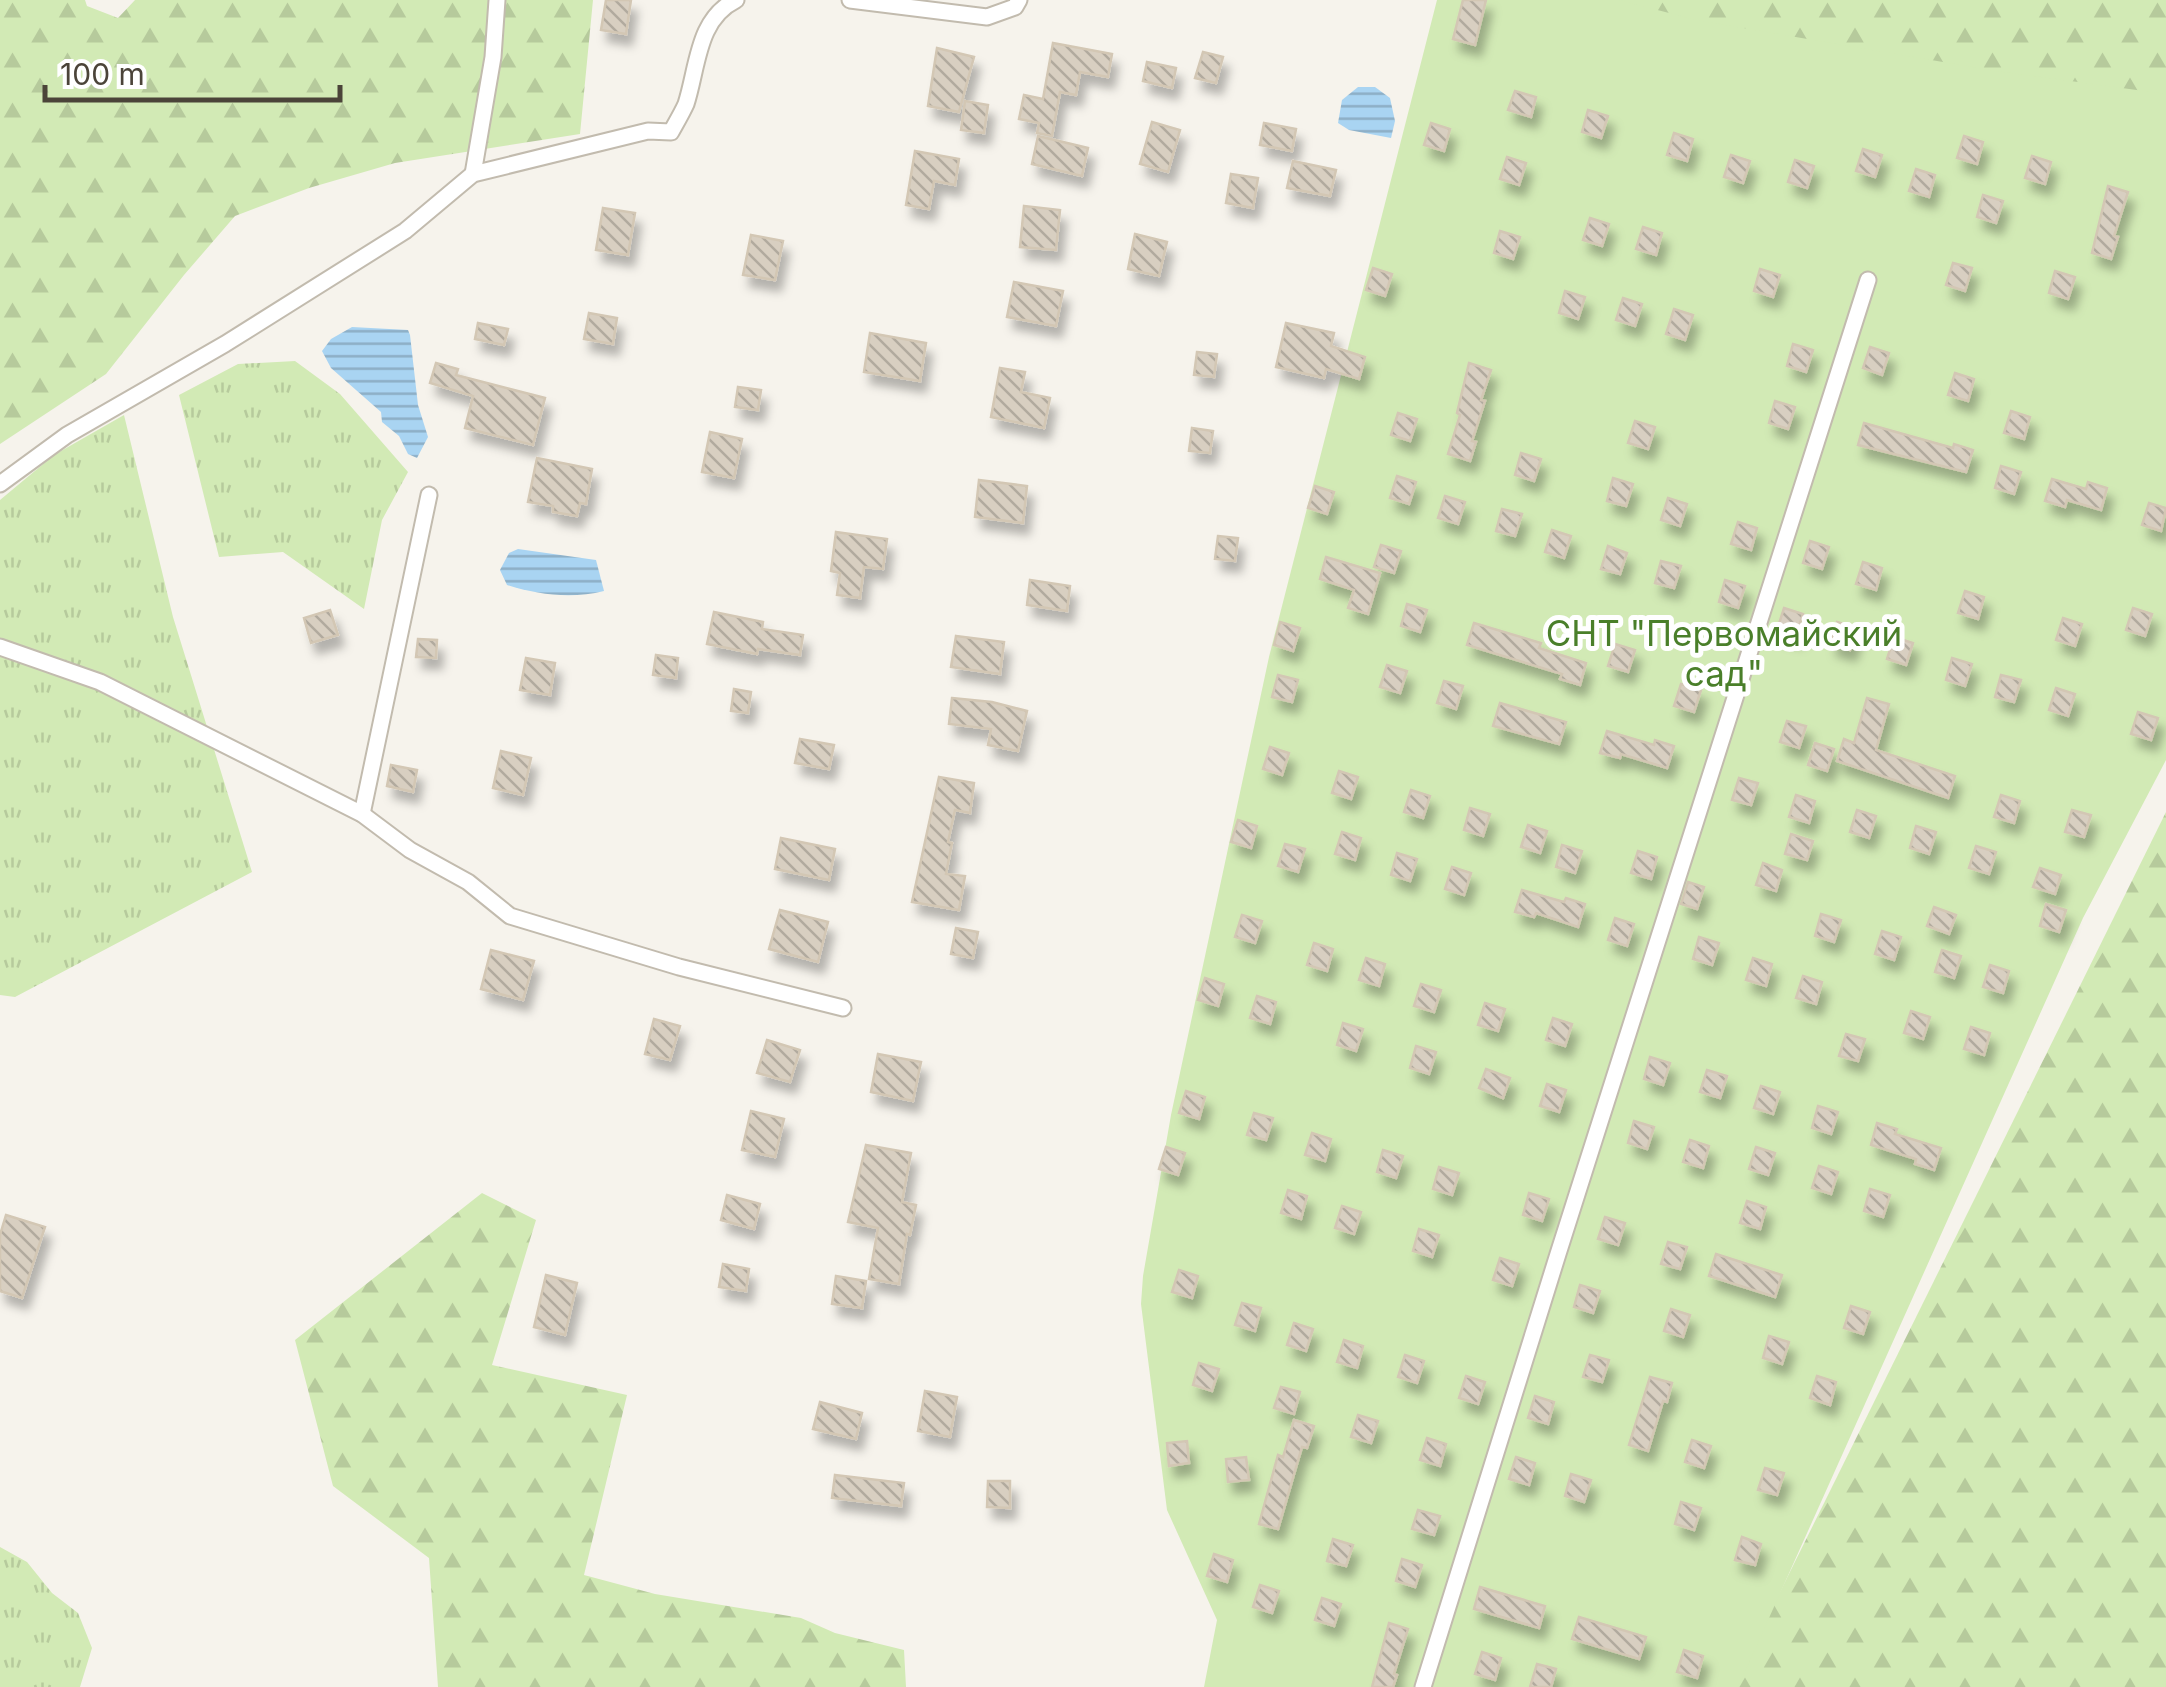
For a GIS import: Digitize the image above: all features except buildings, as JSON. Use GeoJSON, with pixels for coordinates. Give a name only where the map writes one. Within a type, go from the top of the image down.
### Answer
{"type":"FeatureCollection","features":[{"type":"Feature","properties":{"kind":"street"},"geometry":{"type":"LineString","coordinates":[[473,174],[493,57],[497,0]]}},
{"type":"Feature","properties":{"kind":"street"},"geometry":{"type":"LineString","coordinates":[[0,484],[67,436],[225,344],[405,231],[473,174],[648,132],[671,132],[685,105],[706,30],[722,7],[736,0]]}},
{"type":"Feature","properties":{"kind":"street"},"geometry":{"type":"LineString","coordinates":[[850,0],[987,17],[1015,8],[1019,0]]}},
{"type":"Feature","properties":{"kind":"street"},"geometry":{"type":"LineString","coordinates":[[1424,1687],[1868,280]]}},
{"type":"Feature","properties":{"kind":"street"},"geometry":{"type":"LineString","coordinates":[[362,814],[428,495]]}},
{"type":"Feature","properties":{"kind":"street"},"geometry":{"type":"LineString","coordinates":[[0,647],[100,682],[362,814],[410,850],[468,882],[510,916],[680,967],[843,1008]]}},
{"type":"Feature","properties":{"kind":"green space"},"geometry":{"type":"Polygon","coordinates":[[[0,0],[85,0],[87,6],[118,18],[135,0],[593,0],[580,134],[395,163],[309,188],[235,216],[106,374],[0,444],[0,0]]]}},
{"type":"Feature","properties":{"kind":"green space","name":"СНТ \"Первомайский сад\""},"geometry":{"type":"Polygon","coordinates":[[[1437,0],[1619,0],[1696,20],[1996,71],[2166,94],[2166,760],[2083,918],[1738,1687],[1204,1687],[1217,1620],[1167,1510],[1141,1304],[1171,1115],[1269,657],[1437,0]]]}},
{"type":"Feature","properties":{"kind":"green space"},"geometry":{"type":"Polygon","coordinates":[[[1536,0],[2166,0],[2166,113],[1536,0]]]}},
{"type":"Feature","properties":{"kind":"green space"},"geometry":{"type":"Polygon","coordinates":[[[295,361],[340,394],[408,472],[382,520],[364,609],[283,552],[219,557],[179,395],[238,364],[295,361]]]}},
{"type":"Feature","properties":{"kind":"green space"},"geometry":{"type":"Polygon","coordinates":[[[124,415],[173,617],[252,872],[15,997],[0,995],[0,500],[54,455],[124,415]]]}},
{"type":"Feature","properties":{"kind":"green space"},"geometry":{"type":"Polygon","coordinates":[[[2166,812],[2166,1687],[1733,1687],[2166,812]]]}},
{"type":"Feature","properties":{"kind":"green space"},"geometry":{"type":"Polygon","coordinates":[[[482,1193],[536,1220],[492,1365],[627,1395],[584,1575],[655,1594],[801,1618],[835,1633],[904,1650],[906,1687],[438,1687],[429,1558],[333,1486],[295,1340],[482,1193]]]}},
{"type":"Feature","properties":{"kind":"green space"},"geometry":{"type":"Polygon","coordinates":[[[0,1547],[27,1562],[52,1593],[78,1613],[92,1648],[80,1687],[0,1687],[0,1547]]]}},
{"type":"Feature","properties":{"kind":"water"},"geometry":{"type":"Polygon","coordinates":[[[1358,87],[1375,87],[1390,98],[1395,121],[1391,138],[1349,130],[1338,123],[1342,100],[1358,87]]]}},
{"type":"Feature","properties":{"kind":"water"},"geometry":{"type":"Polygon","coordinates":[[[352,327],[408,330],[418,405],[428,437],[417,458],[408,454],[399,436],[382,422],[381,412],[331,368],[322,351],[331,339],[352,327]]]}},
{"type":"Feature","properties":{"kind":"water"},"geometry":{"type":"Polygon","coordinates":[[[518,549],[596,560],[604,591],[555,595],[507,585],[500,570],[509,553],[518,549]]]}}]}
